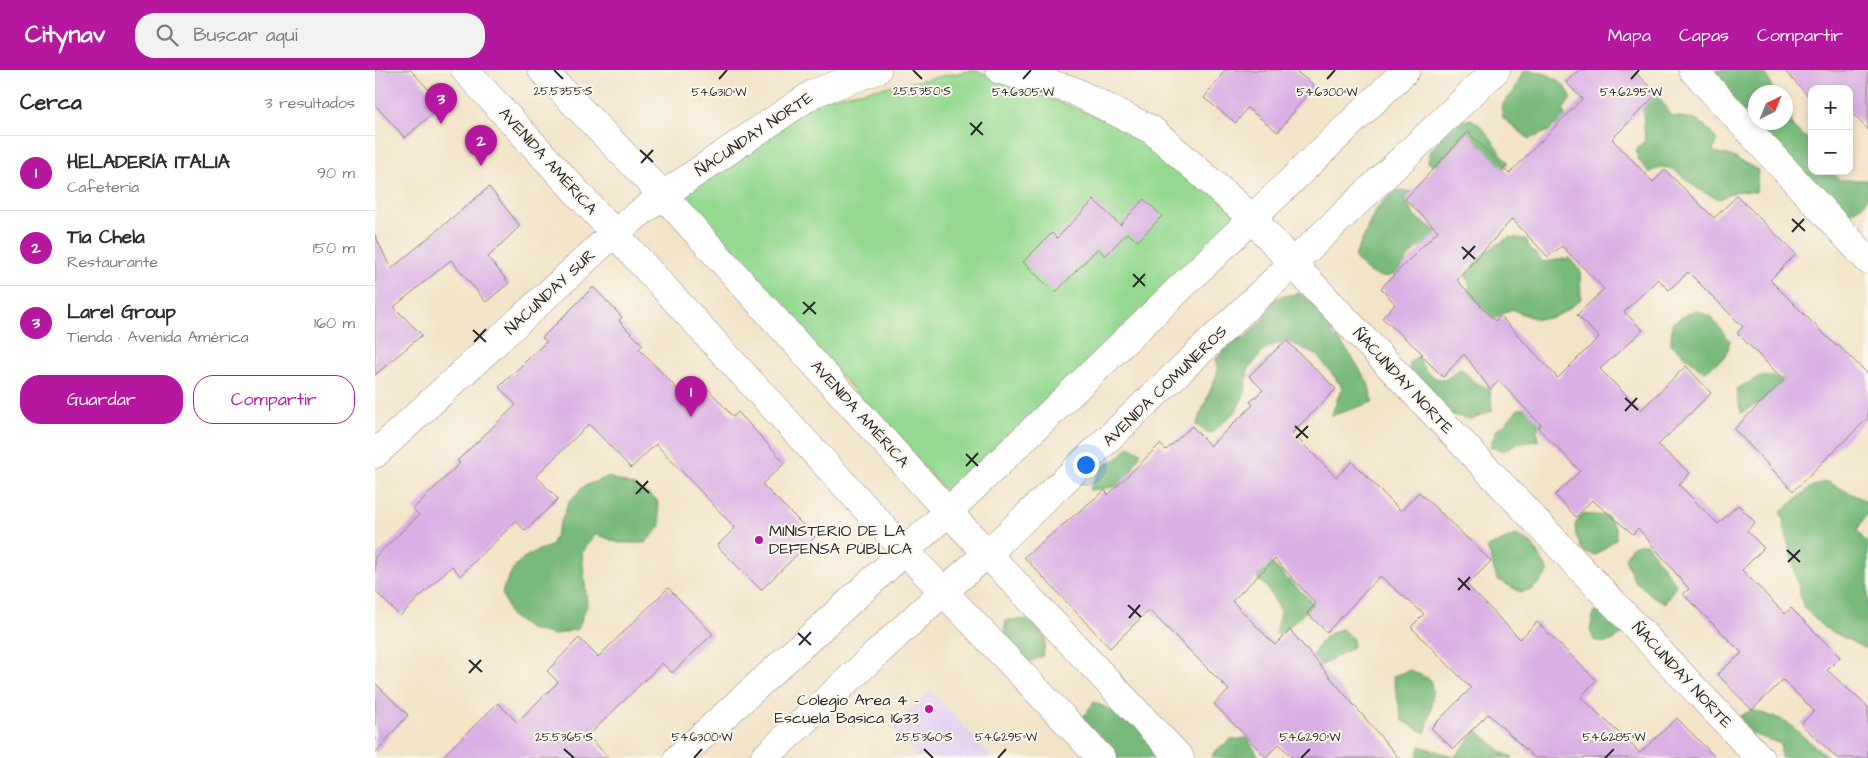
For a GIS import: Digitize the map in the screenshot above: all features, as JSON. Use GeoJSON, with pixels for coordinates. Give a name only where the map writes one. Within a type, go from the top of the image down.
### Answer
{"type":"FeatureCollection","features":[{"type":"Feature","properties":{"kind":"street","name":"AVENIDA AMÉRICA"},"geometry":{"type":"LineString","coordinates":[[465,70],[905,551],[1101,758]]}},
{"type":"Feature","properties":{"kind":"street","name":"AVENIDA AMÉRICA"},"geometry":{"type":"LineString","coordinates":[[542,70],[663,195],[948,512],[989,553],[1180,758]]}},
{"type":"Feature","properties":{"kind":"street","name":"ÑACUNDAY NORTE"},"geometry":{"type":"LineString","coordinates":[[663,195],[814,93],[877,70]]}},
{"type":"Feature","properties":{"kind":"street","name":"ÑACUNDAY NORTE"},"geometry":{"type":"LineString","coordinates":[[1000,70],[1073,90],[1152,130],[1253,219],[1293,264],[1761,758]]}},
{"type":"Feature","properties":{"kind":"street"},"geometry":{"type":"LineString","coordinates":[[678,758],[948,512],[1406,70]]}},
{"type":"Feature","properties":{"kind":"street","name":"AVENIDA COMUNEROS"},"geometry":{"type":"LineString","coordinates":[[764,758],[944,591],[989,553],[1495,70]]}},
{"type":"Feature","properties":{"kind":"street"},"geometry":{"type":"LineString","coordinates":[[1693,70],[1868,260]]}},
{"type":"Feature","properties":{"kind":"street","name":"ŃACUNDAY SUR"},"geometry":{"type":"LineString","coordinates":[[375,454],[613,234],[663,195]]}},
{"type":"Feature","properties":{"kind":"shaded area","name":"Colegio Area 4 - Escuela Basica 1633"},"geometry":{"type":"Polygon","coordinates":[[[931,691],[993,758],[919,758],[891,727],[931,691]]]}},
{"type":"Feature","properties":{"kind":"green space"},"geometry":{"type":"Polygon","coordinates":[[[974,70],[1148,136],[1244,218],[951,497],[675,194],[817,100],[974,70]]]}},
{"type":"Feature","properties":{"kind":"green space"},"geometry":{"type":"Polygon","coordinates":[[[1524,70],[1546,74],[1559,81],[1568,91],[1571,98],[1563,110],[1566,118],[1563,130],[1554,125],[1549,131],[1529,139],[1503,118],[1501,106],[1513,93],[1524,70]]]}},
{"type":"Feature","properties":{"kind":"green space"},"geometry":{"type":"Polygon","coordinates":[[[1716,70],[1764,70],[1771,85],[1748,85],[1748,111],[1740,112],[1711,81],[1716,70]]]}},
{"type":"Feature","properties":{"kind":"green space"},"geometry":{"type":"Polygon","coordinates":[[[1657,94],[1671,116],[1692,119],[1703,124],[1717,141],[1713,152],[1731,156],[1758,170],[1756,192],[1737,191],[1720,199],[1700,190],[1669,168],[1657,168],[1650,173],[1639,161],[1636,150],[1645,140],[1643,108],[1657,94]]]}},
{"type":"Feature","properties":{"kind":"green space"},"geometry":{"type":"Polygon","coordinates":[[[1471,119],[1483,128],[1508,162],[1503,169],[1468,132],[1438,164],[1432,165],[1428,162],[1429,153],[1452,124],[1471,119]]]}},
{"type":"Feature","properties":{"kind":"green space"},"geometry":{"type":"Polygon","coordinates":[[[1793,128],[1808,139],[1808,175],[1835,175],[1840,180],[1868,180],[1864,203],[1845,215],[1819,198],[1756,130],[1793,130],[1793,128]]]}},
{"type":"Feature","properties":{"kind":"green space"},"geometry":{"type":"Polygon","coordinates":[[[1398,190],[1412,192],[1405,199],[1415,217],[1444,236],[1427,243],[1413,252],[1395,274],[1381,277],[1369,272],[1354,256],[1375,212],[1388,197],[1398,190]]]}},
{"type":"Feature","properties":{"kind":"green space"},"geometry":{"type":"Polygon","coordinates":[[[1510,237],[1526,239],[1530,248],[1543,262],[1569,258],[1580,270],[1581,299],[1556,316],[1540,319],[1512,309],[1491,320],[1465,303],[1470,286],[1466,277],[1474,264],[1510,237]]]}},
{"type":"Feature","properties":{"kind":"green space"},"geometry":{"type":"Polygon","coordinates":[[[1299,293],[1327,313],[1333,334],[1351,355],[1368,383],[1373,402],[1331,416],[1342,387],[1318,356],[1286,340],[1265,349],[1248,370],[1245,393],[1236,411],[1210,434],[1196,425],[1217,374],[1216,359],[1233,339],[1245,337],[1262,321],[1275,298],[1299,293]]]}},
{"type":"Feature","properties":{"kind":"green space"},"geometry":{"type":"Polygon","coordinates":[[[1695,310],[1711,317],[1730,341],[1725,357],[1704,372],[1671,344],[1672,323],[1695,310]]]}},
{"type":"Feature","properties":{"kind":"green space"},"geometry":{"type":"Polygon","coordinates":[[[1418,356],[1427,372],[1439,379],[1445,380],[1461,368],[1474,382],[1490,389],[1492,411],[1471,419],[1445,413],[1411,376],[1409,362],[1418,356]]]}},
{"type":"Feature","properties":{"kind":"green space"},"geometry":{"type":"Polygon","coordinates":[[[1761,376],[1773,376],[1784,380],[1778,392],[1741,413],[1736,389],[1761,376]]]}},
{"type":"Feature","properties":{"kind":"green space"},"geometry":{"type":"Polygon","coordinates":[[[1527,408],[1540,420],[1537,431],[1538,441],[1515,444],[1504,451],[1490,447],[1497,429],[1504,425],[1518,409],[1527,408]]]}},
{"type":"Feature","properties":{"kind":"green space"},"geometry":{"type":"Polygon","coordinates":[[[1128,447],[1141,452],[1123,483],[1089,490],[1102,467],[1119,457],[1128,447]]]}},
{"type":"Feature","properties":{"kind":"green space"},"geometry":{"type":"Polygon","coordinates":[[[608,477],[635,486],[657,500],[661,526],[645,543],[619,543],[596,534],[582,553],[587,605],[578,629],[554,635],[529,629],[510,615],[502,592],[511,573],[515,566],[525,557],[551,546],[569,502],[584,486],[608,477]]]}},
{"type":"Feature","properties":{"kind":"green space"},"geometry":{"type":"Polygon","coordinates":[[[1826,481],[1868,502],[1868,512],[1857,530],[1868,545],[1868,647],[1864,648],[1823,627],[1803,607],[1781,512],[1811,487],[1826,481]]]}},
{"type":"Feature","properties":{"kind":"green space"},"geometry":{"type":"Polygon","coordinates":[[[1582,514],[1607,516],[1616,529],[1616,539],[1596,555],[1583,552],[1576,535],[1575,525],[1582,514]]]}},
{"type":"Feature","properties":{"kind":"green space"},"geometry":{"type":"Polygon","coordinates":[[[1516,535],[1532,544],[1549,572],[1533,589],[1520,592],[1497,579],[1487,547],[1516,535]]]}},
{"type":"Feature","properties":{"kind":"green space"},"geometry":{"type":"Polygon","coordinates":[[[1638,544],[1647,544],[1676,585],[1665,603],[1654,597],[1634,580],[1625,559],[1631,547],[1638,544]]]}},
{"type":"Feature","properties":{"kind":"green space"},"geometry":{"type":"Polygon","coordinates":[[[1265,557],[1314,604],[1281,634],[1275,633],[1281,611],[1266,586],[1258,580],[1258,570],[1265,557]]]}},
{"type":"Feature","properties":{"kind":"green space"},"geometry":{"type":"Polygon","coordinates":[[[1608,607],[1627,630],[1612,641],[1599,642],[1594,640],[1590,630],[1594,613],[1608,607]]]}},
{"type":"Feature","properties":{"kind":"green space"},"geometry":{"type":"Polygon","coordinates":[[[1006,620],[1029,620],[1046,637],[1043,656],[1027,663],[1003,642],[1006,620]]]}},
{"type":"Feature","properties":{"kind":"green space"},"geometry":{"type":"Polygon","coordinates":[[[1342,629],[1353,639],[1353,647],[1324,664],[1310,667],[1320,642],[1329,634],[1342,629]]]}},
{"type":"Feature","properties":{"kind":"green space"},"geometry":{"type":"Polygon","coordinates":[[[1410,670],[1431,680],[1431,706],[1425,733],[1402,720],[1393,676],[1410,670]]]}},
{"type":"Feature","properties":{"kind":"green space"},"geometry":{"type":"Polygon","coordinates":[[[1094,702],[1127,718],[1166,758],[1113,758],[1079,723],[1094,702]]]}},
{"type":"Feature","properties":{"kind":"green space"},"geometry":{"type":"Polygon","coordinates":[[[1752,710],[1784,720],[1829,758],[1781,758],[1781,744],[1750,733],[1740,716],[1752,710]]]}},
{"type":"Feature","properties":{"kind":"green space"},"geometry":{"type":"Polygon","coordinates":[[[1477,730],[1502,752],[1513,758],[1417,758],[1420,746],[1455,757],[1477,730]]]}},
{"type":"Feature","properties":{"kind":"green space"},"geometry":{"type":"Polygon","coordinates":[[[1247,738],[1260,758],[1213,758],[1213,753],[1230,740],[1247,738]]]}},
{"type":"Feature","properties":{"kind":"building"},"geometry":{"type":"Polygon","coordinates":[[[375,70],[411,70],[442,105],[405,138],[375,105],[375,70]]]}},
{"type":"Feature","properties":{"kind":"building"},"geometry":{"type":"Polygon","coordinates":[[[1225,70],[1294,70],[1314,85],[1278,132],[1247,108],[1236,123],[1204,98],[1225,70]]]}},
{"type":"Feature","properties":{"kind":"building"},"geometry":{"type":"Polygon","coordinates":[[[1579,70],[1633,70],[1657,94],[1612,139],[1653,182],[1665,170],[1714,218],[1737,196],[1796,254],[1770,280],[1836,346],[1838,345],[1868,374],[1868,418],[1793,491],[1734,429],[1784,380],[1737,333],[1743,327],[1688,272],[1669,290],[1658,279],[1624,312],[1643,330],[1600,369],[1641,410],[1686,366],[1711,393],[1658,445],[1690,473],[1679,485],[1718,524],[1738,505],[1755,522],[1747,531],[1764,548],[1742,570],[1785,614],[1791,608],[1840,657],[1827,670],[1868,707],[1868,758],[1837,758],[1801,724],[1814,711],[1783,680],[1752,710],[1717,674],[1742,653],[1683,594],[1689,589],[1638,528],[1633,534],[1592,500],[1576,517],[1555,495],[1580,471],[1538,428],[1541,425],[1499,381],[1490,389],[1464,354],[1443,377],[1421,355],[1423,354],[1382,318],[1395,304],[1381,288],[1438,231],[1405,199],[1468,132],[1509,174],[1582,99],[1566,82],[1579,70]],[[1512,219],[1457,280],[1495,321],[1500,316],[1558,378],[1599,337],[1577,315],[1604,289],[1562,246],[1548,257],[1512,219]]]}},
{"type":"Feature","properties":{"kind":"building"},"geometry":{"type":"Polygon","coordinates":[[[1784,70],[1868,70],[1868,130],[1853,114],[1853,85],[1808,85],[1808,96],[1784,70]]]}},
{"type":"Feature","properties":{"kind":"building"},"geometry":{"type":"Polygon","coordinates":[[[489,187],[520,226],[488,257],[509,283],[486,302],[451,260],[394,307],[422,335],[375,375],[375,235],[391,269],[489,187]]]}},
{"type":"Feature","properties":{"kind":"building"},"geometry":{"type":"Polygon","coordinates":[[[1144,199],[1162,216],[1138,241],[1127,233],[1105,256],[1098,248],[1055,293],[1023,262],[1052,233],[1057,238],[1094,200],[1120,225],[1144,199]]]}},
{"type":"Feature","properties":{"kind":"building"},"geometry":{"type":"Polygon","coordinates":[[[593,287],[622,317],[619,321],[643,345],[639,349],[687,399],[704,384],[733,417],[738,412],[785,463],[762,484],[815,537],[761,590],[717,546],[735,528],[656,444],[631,468],[589,424],[536,476],[558,499],[525,531],[516,521],[460,576],[452,566],[400,616],[375,591],[375,557],[419,515],[413,509],[460,463],[457,461],[516,405],[499,387],[547,341],[542,338],[593,287]]]}},
{"type":"Feature","properties":{"kind":"building"},"geometry":{"type":"Polygon","coordinates":[[[1286,340],[1336,389],[1292,433],[1336,477],[1352,462],[1401,511],[1419,492],[1491,561],[1467,585],[1520,639],[1537,622],[1596,680],[1581,697],[1640,753],[1677,718],[1716,758],[1535,758],[1488,714],[1453,749],[1431,728],[1471,688],[1411,627],[1424,614],[1380,576],[1327,632],[1307,613],[1316,604],[1275,559],[1232,601],[1275,645],[1290,630],[1399,758],[1293,758],[1279,744],[1266,757],[1214,704],[1229,690],[1149,610],[1110,648],[1024,557],[1105,490],[1108,495],[1160,444],[1166,450],[1192,426],[1210,446],[1253,405],[1250,402],[1263,390],[1249,376],[1286,340]]]}},
{"type":"Feature","properties":{"kind":"building"},"geometry":{"type":"Polygon","coordinates":[[[668,588],[713,634],[672,673],[662,663],[588,736],[609,758],[441,758],[498,703],[517,722],[558,682],[547,671],[579,638],[598,657],[668,588]]]}},
{"type":"Feature","properties":{"kind":"building"},"geometry":{"type":"Polygon","coordinates":[[[375,683],[408,715],[375,753],[375,683]]]}},
{"type":"Feature","properties":{"kind":"place","name":"Larel Group"},"geometry":{"type":"Point","coordinates":[441,124]}},
{"type":"Feature","properties":{"kind":"place","name":"Tia Chela"},"geometry":{"type":"Point","coordinates":[481,166]}},
{"type":"Feature","properties":{"kind":"place","name":"HELADERÍA ITALIA"},"geometry":{"type":"Point","coordinates":[691,417]}},
{"type":"Feature","properties":{"kind":"place","name":"MINISTERIO DE LA DEFENSA PÚBLICA"},"geometry":{"type":"Point","coordinates":[759,540]}},
{"type":"Feature","properties":{"kind":"place","name":"Colegio Area 4 - Escuela Basica 1633"},"geometry":{"type":"Point","coordinates":[929,709]}}]}
